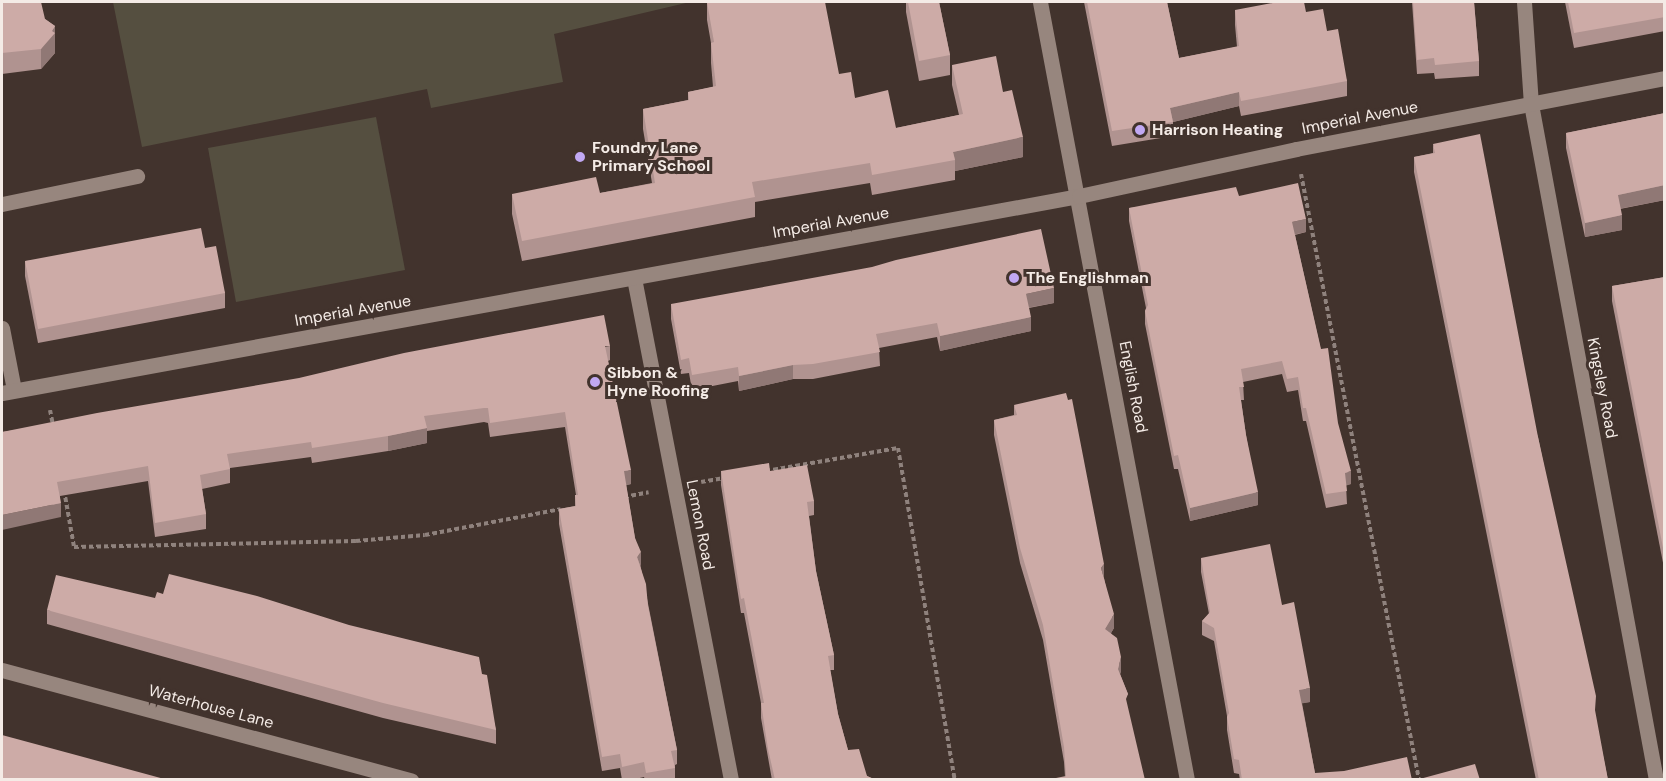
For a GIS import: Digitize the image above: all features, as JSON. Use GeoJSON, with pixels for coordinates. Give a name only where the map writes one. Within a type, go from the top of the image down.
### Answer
{"type":"FeatureCollection","features":[{"type":"Feature","properties":{"kind":"street","name":"English Road"},"geometry":{"type":"LineString","coordinates":[[1040,2],[1079,196],[1187,780]]}},
{"type":"Feature","properties":{"kind":"street","name":"Kingsley Road"},"geometry":{"type":"LineString","coordinates":[[1524,2],[1531,104],[1656,780]]}},
{"type":"Feature","properties":{"kind":"street","name":"Imperial Avenue"},"geometry":{"type":"LineString","coordinates":[[8,392],[1079,196],[1296,148],[1665,78]]}},
{"type":"Feature","properties":{"kind":"street"},"geometry":{"type":"LineString","coordinates":[[2,204],[137,176]]}},
{"type":"Feature","properties":{"kind":"street","name":"Lemon Road"},"geometry":{"type":"LineString","coordinates":[[634,278],[731,780]]}},
{"type":"Feature","properties":{"kind":"street"},"geometry":{"type":"LineString","coordinates":[[2,328],[8,392]]}},
{"type":"Feature","properties":{"kind":"street","name":"Waterhouse Lane"},"geometry":{"type":"LineString","coordinates":[[2,670],[411,780]]}},
{"type":"Feature","properties":{"kind":"path"},"geometry":{"type":"LineString","coordinates":[[1296,148],[1419,780]]}},
{"type":"Feature","properties":{"kind":"path"},"geometry":{"type":"LineString","coordinates":[[46,385],[54,431]]}},
{"type":"Feature","properties":{"kind":"path"},"geometry":{"type":"LineString","coordinates":[[757,473],[898,448],[955,780]]}},
{"type":"Feature","properties":{"kind":"path"},"geometry":{"type":"LineString","coordinates":[[618,498],[734,477]]}},
{"type":"Feature","properties":{"kind":"path"},"geometry":{"type":"LineString","coordinates":[[64,489],[74,547],[356,541],[425,535],[573,507]]}},
{"type":"Feature","properties":{"kind":"shaded area"},"geometry":{"type":"Polygon","coordinates":[[[113,2],[690,2],[554,34],[563,82],[431,108],[427,89],[142,147],[113,2]]]}},
{"type":"Feature","properties":{"kind":"shaded area"},"geometry":{"type":"Polygon","coordinates":[[[376,117],[405,270],[236,302],[208,148],[376,117]]]}},
{"type":"Feature","properties":{"kind":"building"},"geometry":{"type":"Polygon","coordinates":[[[2,2],[41,2],[45,19],[55,26],[52,31],[55,33],[41,49],[2,53],[2,2]]]}},
{"type":"Feature","properties":{"kind":"building"},"geometry":{"type":"Polygon","coordinates":[[[707,2],[825,2],[839,74],[851,72],[855,98],[888,90],[896,128],[963,114],[952,65],[996,56],[1003,92],[1012,90],[1023,137],[953,152],[955,160],[872,175],[870,163],[752,182],[755,197],[522,241],[512,194],[596,177],[600,193],[655,183],[643,109],[689,100],[688,92],[716,86],[711,43],[714,42],[707,2]]]}},
{"type":"Feature","properties":{"kind":"building"},"geometry":{"type":"Polygon","coordinates":[[[908,2],[939,2],[950,55],[919,61],[908,2]]]}},
{"type":"Feature","properties":{"kind":"building"},"geometry":{"type":"Polygon","coordinates":[[[1087,2],[1167,2],[1179,58],[1239,46],[1235,10],[1278,2],[1304,2],[1306,12],[1323,9],[1327,31],[1338,29],[1347,81],[1241,101],[1239,92],[1170,108],[1173,122],[1112,131],[1087,2]]]}},
{"type":"Feature","properties":{"kind":"building"},"geometry":{"type":"Polygon","coordinates":[[[1413,2],[1474,2],[1479,61],[1435,65],[1434,58],[1417,60],[1413,2]]]}},
{"type":"Feature","properties":{"kind":"building"},"geometry":{"type":"Polygon","coordinates":[[[1568,2],[1665,2],[1665,17],[1574,33],[1568,2]]]}},
{"type":"Feature","properties":{"kind":"building"},"geometry":{"type":"Polygon","coordinates":[[[1665,113],[1665,185],[1618,195],[1622,215],[1585,223],[1566,133],[1665,113]]]}},
{"type":"Feature","properties":{"kind":"building"},"geometry":{"type":"Polygon","coordinates":[[[1480,134],[1538,437],[1596,696],[1595,710],[1608,780],[1539,780],[1414,157],[1435,153],[1433,144],[1480,134]]]}},
{"type":"Feature","properties":{"kind":"building"},"geometry":{"type":"Polygon","coordinates":[[[1298,183],[1306,219],[1292,222],[1321,349],[1328,348],[1338,423],[1351,471],[1345,473],[1347,491],[1326,494],[1306,408],[1303,408],[1298,377],[1287,379],[1282,361],[1241,369],[1244,387],[1239,387],[1258,492],[1190,508],[1178,455],[1174,456],[1145,311],[1148,305],[1129,208],[1236,187],[1239,196],[1298,183]]]}},
{"type":"Feature","properties":{"kind":"building"},"geometry":{"type":"Polygon","coordinates":[[[201,228],[205,248],[216,246],[225,293],[38,329],[25,261],[201,228]]]}},
{"type":"Feature","properties":{"kind":"building"},"geometry":{"type":"Polygon","coordinates":[[[1041,229],[1054,288],[1026,294],[1031,317],[940,336],[937,323],[876,334],[880,352],[739,376],[738,367],[692,375],[689,358],[681,360],[671,304],[872,267],[1041,229]]]}},
{"type":"Feature","properties":{"kind":"building"},"geometry":{"type":"Polygon","coordinates":[[[1665,277],[1665,558],[1612,286],[1665,277]]]}},
{"type":"Feature","properties":{"kind":"building"},"geometry":{"type":"Polygon","coordinates":[[[604,315],[610,346],[605,346],[631,470],[624,471],[635,538],[641,552],[637,557],[646,584],[648,606],[677,750],[671,751],[675,768],[646,773],[644,762],[622,767],[620,754],[602,757],[559,509],[576,506],[575,495],[578,495],[565,412],[490,423],[488,408],[484,408],[424,416],[427,428],[388,436],[312,448],[311,442],[227,454],[230,469],[200,475],[206,514],[155,523],[148,466],[57,482],[61,503],[2,515],[2,432],[299,378],[404,353],[604,315]]]}},
{"type":"Feature","properties":{"kind":"building"},"geometry":{"type":"Polygon","coordinates":[[[1066,393],[1068,400],[1072,399],[1104,564],[1101,568],[1114,614],[1105,629],[1117,638],[1121,657],[1118,669],[1128,694],[1126,699],[1145,780],[1056,780],[1056,778],[1066,776],[1064,747],[1043,625],[1020,548],[994,420],[1017,415],[1014,405],[1066,393]]]}},
{"type":"Feature","properties":{"kind":"building"},"geometry":{"type":"Polygon","coordinates":[[[769,463],[770,471],[807,465],[814,501],[807,502],[816,571],[834,655],[828,656],[838,714],[848,750],[859,749],[867,776],[876,780],[775,780],[761,703],[764,703],[744,598],[741,599],[721,471],[769,463]]]}},
{"type":"Feature","properties":{"kind":"building"},"geometry":{"type":"Polygon","coordinates":[[[1270,544],[1282,605],[1294,602],[1310,688],[1299,690],[1315,773],[1344,771],[1407,757],[1412,780],[1242,780],[1239,760],[1234,759],[1227,717],[1229,713],[1214,628],[1202,621],[1210,612],[1201,558],[1270,544]]]}},
{"type":"Feature","properties":{"kind":"building"},"geometry":{"type":"Polygon","coordinates":[[[169,574],[257,596],[349,625],[479,657],[482,674],[487,675],[496,730],[383,703],[47,610],[56,575],[155,598],[157,592],[163,594],[169,574]]]}},
{"type":"Feature","properties":{"kind":"building"},"geometry":{"type":"Polygon","coordinates":[[[2,735],[76,755],[168,780],[2,780],[2,735]]]}},
{"type":"Feature","properties":{"kind":"building"},"geometry":{"type":"Polygon","coordinates":[[[1475,764],[1480,780],[1416,780],[1475,764]]]}},
{"type":"Feature","properties":{"kind":"place","name":"Harrison Heating"},"geometry":{"type":"Point","coordinates":[1140,130]}},
{"type":"Feature","properties":{"kind":"place","name":"Foundry Lane Primary School"},"geometry":{"type":"Point","coordinates":[580,157]}},
{"type":"Feature","properties":{"kind":"place","name":"The Englishman"},"geometry":{"type":"Point","coordinates":[1014,278]}},
{"type":"Feature","properties":{"kind":"place","name":"Sibbon & Hyne Roofing"},"geometry":{"type":"Point","coordinates":[595,382]}}]}
